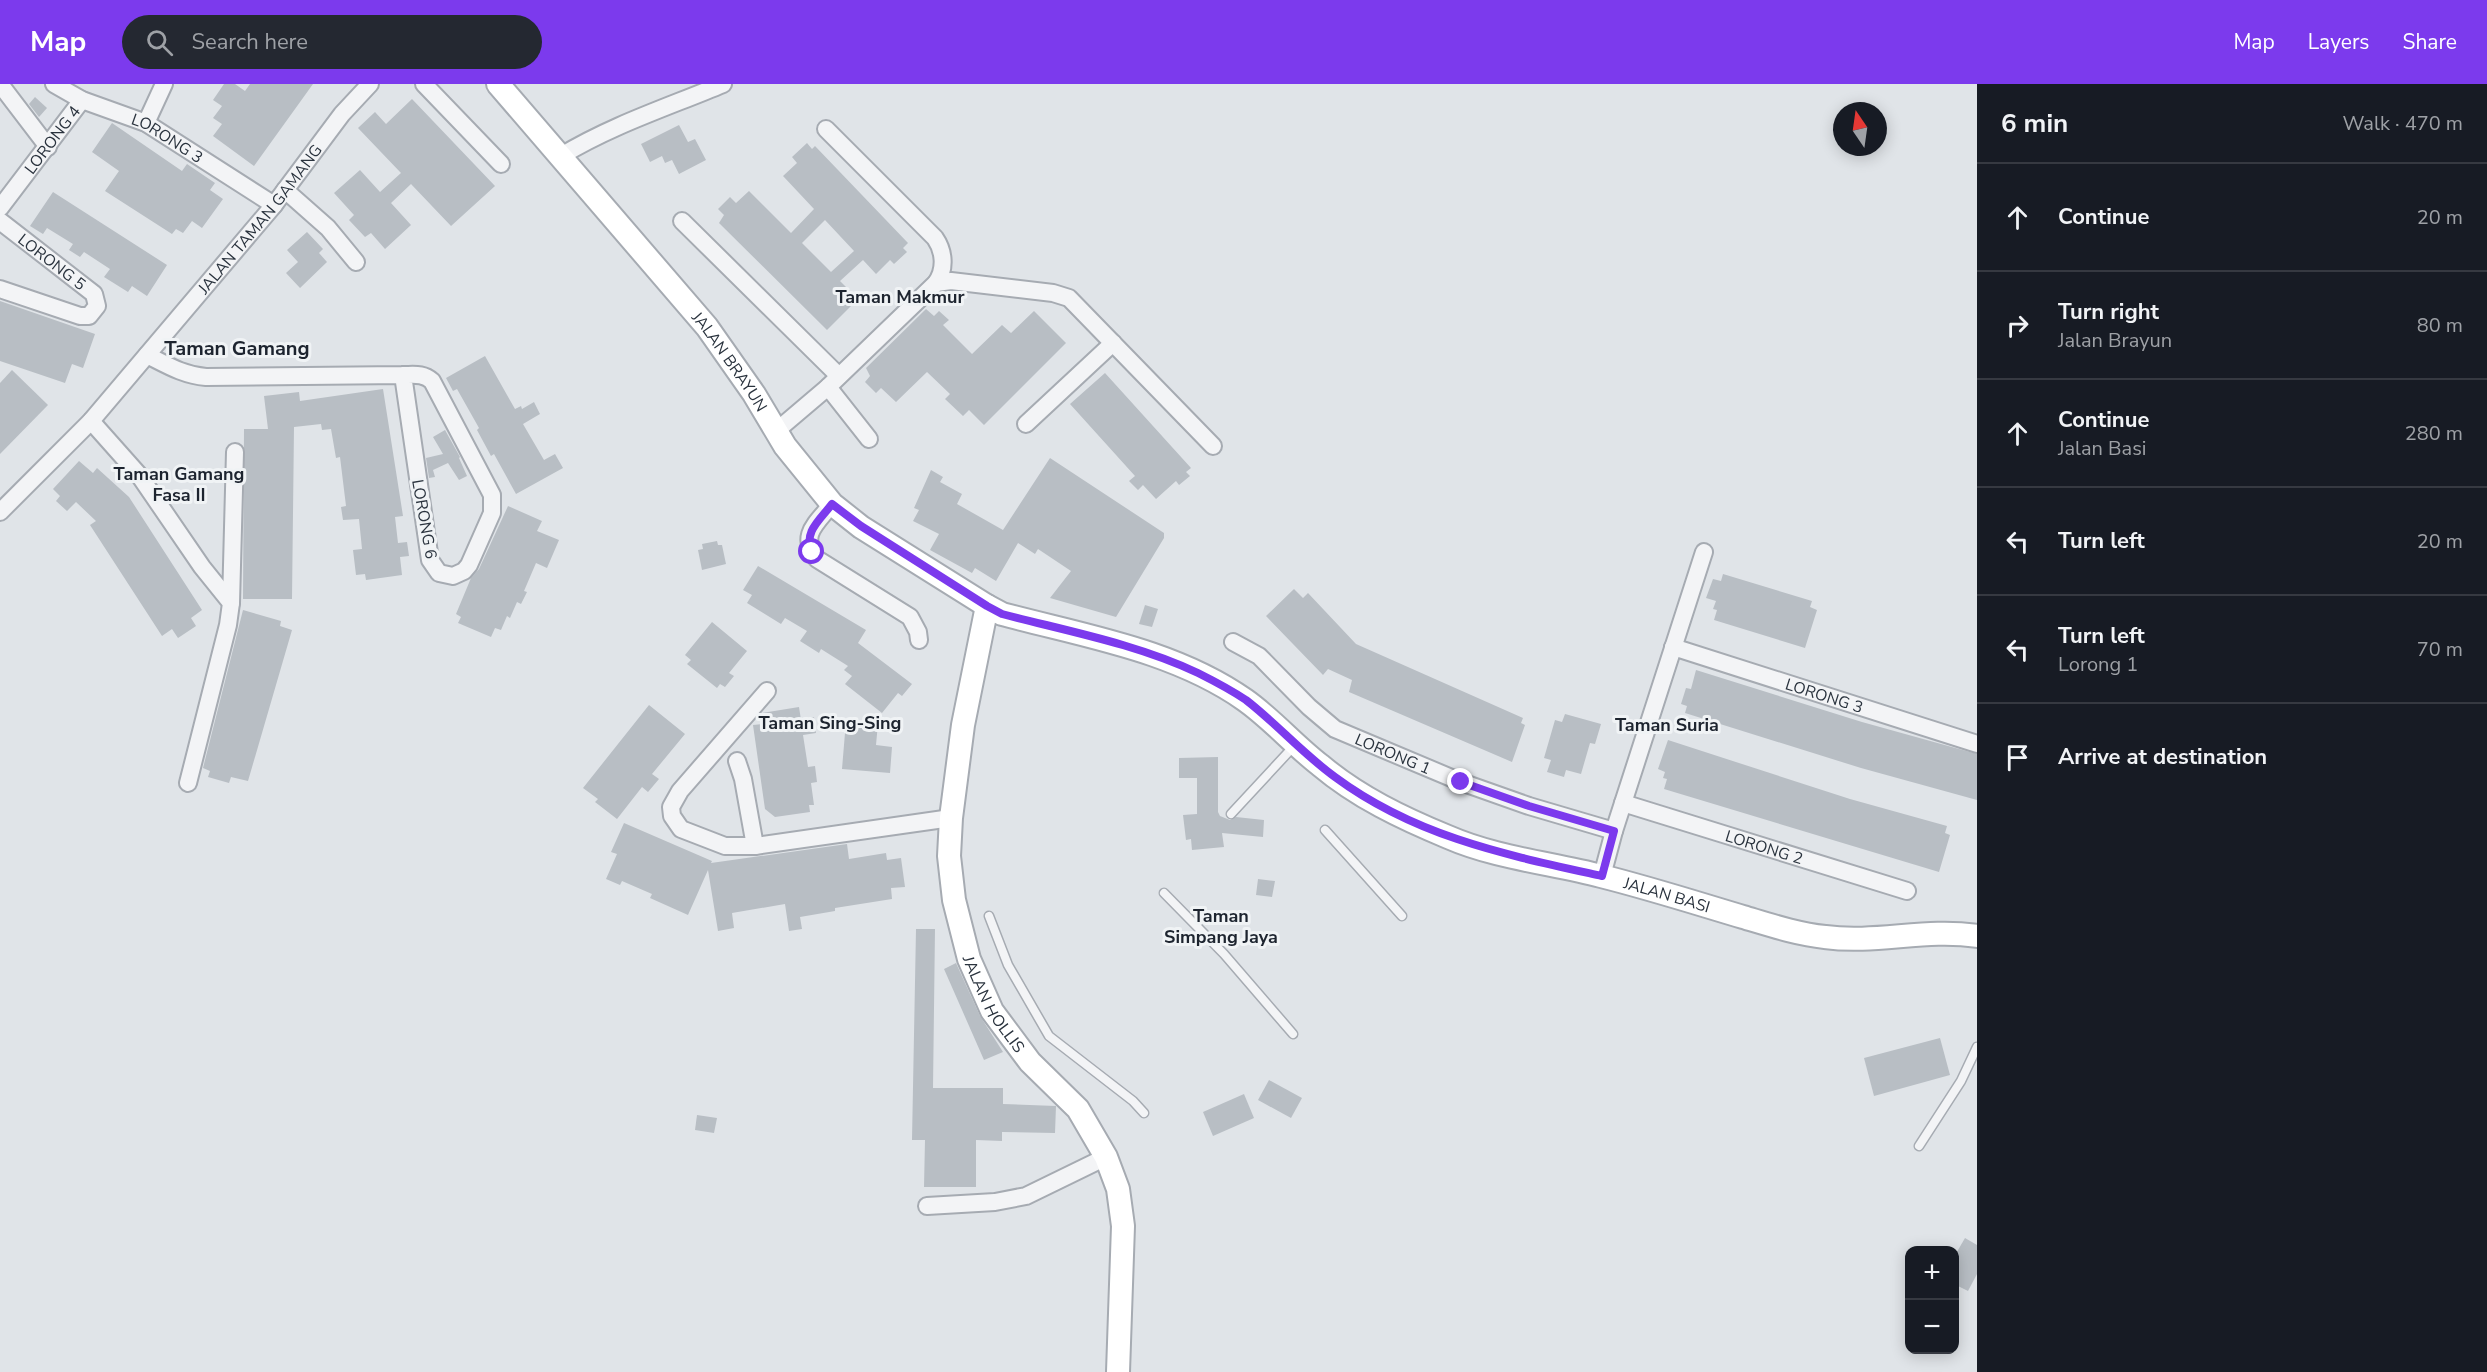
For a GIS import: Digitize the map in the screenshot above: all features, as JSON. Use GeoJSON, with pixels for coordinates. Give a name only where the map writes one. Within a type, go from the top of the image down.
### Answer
{"type":"FeatureCollection","features":[{"type":"Feature","properties":{"kind":"main road","name":"JALAN BRAYUN"},"geometry":{"type":"LineString","coordinates":[[498,84],[707,327],[754,394],[775,432],[832,504],[861,526],[987,606]]}},
{"type":"Feature","properties":{"kind":"main road","name":"JALAN BASI"},"geometry":{"type":"LineString","coordinates":[[987,606],[1002,614],[1158,656],[1197,673],[1245,700],[1295,745],[1360,794],[1383,808],[1451,839],[1504,854],[1602,876],[1767,924],[1825,937],[1880,939],[1960,933],[1977,936]]}},
{"type":"Feature","properties":{"kind":"main road","name":"JALAN HOLLIS"},"geometry":{"type":"LineString","coordinates":[[987,606],[963,725],[951,818],[949,856],[954,900],[969,959],[992,1011],[1030,1062],[1078,1109],[1106,1157],[1118,1190],[1124,1226],[1118,1372]]}},
{"type":"Feature","properties":{"kind":"street"},"geometry":{"type":"LineString","coordinates":[[0,84],[48,147]]}},
{"type":"Feature","properties":{"kind":"street","name":"LORONG 3"},"geometry":{"type":"LineString","coordinates":[[54,84],[82,99],[146,123],[274,205]]}},
{"type":"Feature","properties":{"kind":"street"},"geometry":{"type":"LineString","coordinates":[[146,123],[164,84]]}},
{"type":"Feature","properties":{"kind":"street","name":"JALAN TAMAN GAMANG"},"geometry":{"type":"LineString","coordinates":[[0,512],[91,421],[274,205],[342,114],[370,84]]}},
{"type":"Feature","properties":{"kind":"street"},"geometry":{"type":"LineString","coordinates":[[424,84],[501,164]]}},
{"type":"Feature","properties":{"kind":"street"},"geometry":{"type":"LineString","coordinates":[[561,156],[583,142],[723,84]]}},
{"type":"Feature","properties":{"kind":"street","name":"LORONG 4"},"geometry":{"type":"LineString","coordinates":[[0,208],[82,99]]}},
{"type":"Feature","properties":{"kind":"street"},"geometry":{"type":"LineString","coordinates":[[775,432],[834,382],[936,283],[942,271],[943,254],[940,245],[826,129]]}},
{"type":"Feature","properties":{"kind":"street"},"geometry":{"type":"LineString","coordinates":[[285,190],[328,228],[356,262]]}},
{"type":"Feature","properties":{"kind":"street","name":"LORONG 5"},"geometry":{"type":"LineString","coordinates":[[0,221],[94,294],[97,306],[89,316],[80,316],[0,289]]}},
{"type":"Feature","properties":{"kind":"street"},"geometry":{"type":"LineString","coordinates":[[682,221],[834,382],[869,439]]}},
{"type":"Feature","properties":{"kind":"street"},"geometry":{"type":"LineString","coordinates":[[936,283],[951,281],[1062,294],[1076,304],[1213,446]]}},
{"type":"Feature","properties":{"kind":"street"},"geometry":{"type":"LineString","coordinates":[[1026,424],[1113,343]]}},
{"type":"Feature","properties":{"kind":"street","name":"LORONG 6"},"geometry":{"type":"LineString","coordinates":[[147,355],[190,376],[206,377],[403,375],[422,375],[432,381],[492,495],[492,513],[469,565],[464,571],[453,576],[439,573],[430,560],[403,375]]}},
{"type":"Feature","properties":{"kind":"street"},"geometry":{"type":"LineString","coordinates":[[91,421],[139,475],[202,567],[231,603]]}},
{"type":"Feature","properties":{"kind":"street"},"geometry":{"type":"LineString","coordinates":[[188,783],[226,634],[231,603],[235,452]]}},
{"type":"Feature","properties":{"kind":"street"},"geometry":{"type":"LineString","coordinates":[[832,504],[810,534],[809,544],[812,552],[818,560],[910,616],[918,632],[919,640]]}},
{"type":"Feature","properties":{"kind":"street"},"geometry":{"type":"LineString","coordinates":[[1602,876],[1614,831],[1704,552]]}},
{"type":"Feature","properties":{"kind":"street","name":"LORONG 1"},"geometry":{"type":"LineString","coordinates":[[1233,642],[1259,656],[1309,707],[1335,729],[1461,782],[1529,806],[1614,831]]}},
{"type":"Feature","properties":{"kind":"street","name":"LORONG 3"},"geometry":{"type":"LineString","coordinates":[[1673,647],[1977,744]]}},
{"type":"Feature","properties":{"kind":"street"},"geometry":{"type":"LineString","coordinates":[[767,691],[680,791],[671,807],[676,823],[691,835],[725,846],[755,846],[951,818]]}},
{"type":"Feature","properties":{"kind":"street"},"geometry":{"type":"LineString","coordinates":[[737,760],[743,779],[755,846]]}},
{"type":"Feature","properties":{"kind":"street","name":"LORONG 2"},"geometry":{"type":"LineString","coordinates":[[1623,803],[1907,891]]}},
{"type":"Feature","properties":{"kind":"street"},"geometry":{"type":"LineString","coordinates":[[927,1206],[995,1202],[1026,1196],[1106,1157]]}},
{"type":"Feature","properties":{"kind":"lane"},"geometry":{"type":"LineString","coordinates":[[1231,814],[1295,745]]}},
{"type":"Feature","properties":{"kind":"lane"},"geometry":{"type":"LineString","coordinates":[[1325,830],[1402,916]]}},
{"type":"Feature","properties":{"kind":"lane"},"geometry":{"type":"LineString","coordinates":[[1164,893],[1224,954],[1293,1035]]}},
{"type":"Feature","properties":{"kind":"lane"},"geometry":{"type":"LineString","coordinates":[[989,916],[1008,965],[1049,1036],[1133,1101],[1144,1113]]}},
{"type":"Feature","properties":{"kind":"lane"},"geometry":{"type":"LineString","coordinates":[[1919,1146],[1961,1081],[1977,1047]]}},
{"type":"Feature","properties":{"kind":"building"},"geometry":{"type":"Polygon","coordinates":[[[224,84],[235,84],[245,91],[250,84],[313,84],[254,166],[213,136],[222,124],[213,118],[222,106],[213,100],[224,84]]]}},
{"type":"Feature","properties":{"kind":"building"},"geometry":{"type":"Polygon","coordinates":[[[35,97],[47,108],[39,117],[29,104],[35,97]]]}},
{"type":"Feature","properties":{"kind":"building"},"geometry":{"type":"Polygon","coordinates":[[[412,99],[495,186],[451,226],[411,184],[391,203],[411,225],[385,249],[371,233],[365,237],[349,220],[354,215],[334,193],[360,170],[380,192],[401,173],[358,128],[375,112],[386,124],[412,99]]]}},
{"type":"Feature","properties":{"kind":"building"},"geometry":{"type":"Polygon","coordinates":[[[112,123],[182,171],[187,164],[215,183],[210,190],[223,199],[202,228],[192,221],[183,233],[176,229],[172,234],[105,191],[119,171],[92,152],[112,123]]]}},
{"type":"Feature","properties":{"kind":"building"},"geometry":{"type":"Polygon","coordinates":[[[679,125],[688,142],[695,139],[706,160],[679,174],[672,160],[665,163],[662,156],[650,162],[641,144],[679,125]]]}},
{"type":"Feature","properties":{"kind":"building"},"geometry":{"type":"Polygon","coordinates":[[[807,143],[812,149],[815,146],[908,243],[903,248],[907,252],[894,264],[890,260],[876,274],[863,260],[840,281],[858,299],[827,330],[719,223],[724,215],[718,209],[730,197],[736,203],[749,191],[791,233],[814,209],[783,176],[797,163],[792,157],[807,143]],[[825,220],[802,243],[831,272],[854,251],[825,220]]]}},
{"type":"Feature","properties":{"kind":"building"},"geometry":{"type":"Polygon","coordinates":[[[53,192],[167,265],[147,296],[132,286],[128,292],[104,277],[110,269],[84,252],[80,257],[69,250],[73,244],[47,228],[43,234],[30,226],[53,192]]]}},
{"type":"Feature","properties":{"kind":"building"},"geometry":{"type":"Polygon","coordinates":[[[307,232],[323,249],[319,253],[327,262],[300,288],[286,273],[298,262],[287,250],[307,232]]]}},
{"type":"Feature","properties":{"kind":"building"},"geometry":{"type":"Polygon","coordinates":[[[0,301],[95,334],[83,368],[72,364],[65,383],[0,361],[0,301]]]}},
{"type":"Feature","properties":{"kind":"building"},"geometry":{"type":"Polygon","coordinates":[[[926,309],[934,316],[939,311],[949,320],[943,325],[972,354],[1002,325],[1011,333],[1034,311],[1066,343],[984,425],[969,410],[963,416],[945,399],[950,394],[927,372],[896,402],[881,388],[876,393],[865,382],[870,376],[866,368],[926,309]]]}},
{"type":"Feature","properties":{"kind":"building"},"geometry":{"type":"Polygon","coordinates":[[[485,356],[515,409],[521,406],[522,409],[534,402],[540,414],[523,424],[544,460],[555,454],[563,468],[516,494],[494,454],[491,456],[477,430],[479,428],[457,389],[453,391],[446,378],[485,356]]]}},
{"type":"Feature","properties":{"kind":"building"},"geometry":{"type":"Polygon","coordinates":[[[12,370],[48,405],[0,454],[0,383],[12,370]]]}},
{"type":"Feature","properties":{"kind":"building"},"geometry":{"type":"Polygon","coordinates":[[[1105,373],[1191,468],[1186,472],[1190,476],[1179,485],[1176,481],[1156,499],[1143,485],[1138,490],[1129,481],[1135,476],[1070,404],[1105,373]]]}},
{"type":"Feature","properties":{"kind":"building"},"geometry":{"type":"Polygon","coordinates":[[[383,389],[403,516],[395,517],[398,543],[407,542],[409,556],[400,557],[402,575],[366,580],[365,574],[356,575],[353,550],[362,549],[359,519],[343,520],[341,507],[346,506],[340,457],[336,458],[331,429],[322,430],[321,424],[294,427],[292,599],[243,599],[244,429],[268,429],[264,396],[299,392],[300,401],[383,389]]]}},
{"type":"Feature","properties":{"kind":"building"},"geometry":{"type":"Polygon","coordinates":[[[445,430],[460,457],[467,476],[459,480],[448,463],[433,470],[435,477],[429,478],[426,458],[443,454],[433,437],[445,430]]]}},
{"type":"Feature","properties":{"kind":"building"},"geometry":{"type":"Polygon","coordinates":[[[1050,458],[1164,533],[1164,538],[1116,617],[1050,598],[1071,571],[1038,549],[1035,554],[1018,543],[996,581],[975,568],[972,573],[930,550],[939,534],[913,521],[919,510],[914,508],[931,470],[943,477],[940,482],[962,494],[957,504],[1003,530],[1050,458]]]}},
{"type":"Feature","properties":{"kind":"building"},"geometry":{"type":"Polygon","coordinates":[[[79,461],[93,473],[97,468],[129,497],[202,610],[191,618],[196,626],[178,638],[172,629],[162,636],[90,525],[96,521],[76,502],[67,511],[56,501],[60,496],[53,489],[79,461]]]}},
{"type":"Feature","properties":{"kind":"building"},"geometry":{"type":"Polygon","coordinates":[[[508,506],[542,521],[537,531],[559,540],[547,568],[536,563],[521,604],[517,602],[510,618],[507,616],[501,630],[495,628],[491,637],[458,623],[461,617],[456,614],[471,578],[479,569],[508,506]]]}},
{"type":"Feature","properties":{"kind":"building"},"geometry":{"type":"Polygon","coordinates":[[[717,541],[718,545],[722,545],[726,564],[702,570],[698,550],[703,549],[702,544],[717,541]]]}},
{"type":"Feature","properties":{"kind":"building"},"geometry":{"type":"Polygon","coordinates":[[[758,566],[866,630],[858,643],[912,684],[902,696],[898,693],[882,713],[845,684],[852,676],[844,670],[848,666],[821,649],[819,653],[800,641],[807,631],[785,618],[781,624],[747,603],[752,595],[743,590],[758,566]]]}},
{"type":"Feature","properties":{"kind":"building"},"geometry":{"type":"Polygon","coordinates":[[[1723,574],[1812,601],[1810,607],[1817,610],[1805,648],[1714,620],[1717,610],[1713,609],[1716,601],[1706,598],[1713,579],[1721,581],[1723,574]]]}},
{"type":"Feature","properties":{"kind":"building"},"geometry":{"type":"Polygon","coordinates":[[[1294,589],[1303,598],[1308,593],[1356,644],[1523,718],[1521,723],[1525,725],[1512,762],[1349,692],[1352,680],[1328,669],[1323,675],[1266,616],[1294,589]]]}},
{"type":"Feature","properties":{"kind":"building"},"geometry":{"type":"Polygon","coordinates":[[[1145,605],[1158,609],[1152,627],[1139,624],[1145,605]]]}},
{"type":"Feature","properties":{"kind":"building"},"geometry":{"type":"Polygon","coordinates":[[[243,610],[281,621],[280,626],[292,630],[248,781],[231,777],[229,783],[208,777],[210,771],[203,768],[243,610]]]}},
{"type":"Feature","properties":{"kind":"building"},"geometry":{"type":"Polygon","coordinates":[[[712,622],[747,651],[729,673],[734,676],[725,687],[720,684],[717,688],[687,664],[691,660],[685,655],[712,622]]]}},
{"type":"Feature","properties":{"kind":"building"},"geometry":{"type":"Polygon","coordinates":[[[1696,670],[1862,722],[1977,754],[1977,800],[1861,768],[1685,713],[1687,706],[1681,704],[1686,688],[1691,689],[1696,670]]]}},
{"type":"Feature","properties":{"kind":"building"},"geometry":{"type":"Polygon","coordinates":[[[649,705],[685,734],[652,774],[659,779],[648,792],[642,787],[617,819],[595,802],[598,799],[583,788],[649,705]]]}},
{"type":"Feature","properties":{"kind":"building"},"geometry":{"type":"Polygon","coordinates":[[[799,707],[801,720],[814,717],[816,733],[803,735],[808,767],[815,766],[817,782],[811,783],[814,805],[809,805],[810,812],[775,817],[765,809],[753,725],[763,724],[762,713],[799,707]]]}},
{"type":"Feature","properties":{"kind":"building"},"geometry":{"type":"Polygon","coordinates":[[[1565,714],[1601,724],[1595,744],[1590,743],[1581,774],[1566,770],[1564,777],[1547,772],[1551,760],[1544,758],[1555,720],[1562,722],[1565,714]]]}},
{"type":"Feature","properties":{"kind":"building"},"geometry":{"type":"Polygon","coordinates":[[[857,722],[878,723],[876,745],[892,747],[890,773],[842,769],[845,733],[856,734],[857,722]]]}},
{"type":"Feature","properties":{"kind":"building"},"geometry":{"type":"Polygon","coordinates":[[[1668,740],[1850,799],[1947,826],[1945,833],[1950,835],[1939,872],[1664,789],[1667,779],[1663,778],[1665,772],[1658,769],[1668,740]]]}},
{"type":"Feature","properties":{"kind":"building"},"geometry":{"type":"Polygon","coordinates":[[[1218,757],[1218,812],[1220,816],[1230,820],[1236,817],[1264,820],[1263,837],[1222,833],[1224,847],[1192,850],[1191,839],[1186,840],[1183,815],[1197,814],[1197,778],[1179,778],[1179,758],[1218,757]]]}},
{"type":"Feature","properties":{"kind":"building"},"geometry":{"type":"Polygon","coordinates":[[[624,823],[712,861],[711,863],[847,844],[849,859],[886,853],[887,860],[901,858],[905,887],[891,888],[892,899],[835,908],[835,911],[800,917],[802,929],[789,931],[785,904],[732,913],[734,928],[718,931],[708,870],[688,915],[650,898],[652,894],[622,881],[620,885],[606,879],[617,854],[611,852],[624,823]]]}},
{"type":"Feature","properties":{"kind":"building"},"geometry":{"type":"Polygon","coordinates":[[[1258,879],[1275,881],[1272,897],[1256,895],[1258,879]]]}},
{"type":"Feature","properties":{"kind":"building"},"geometry":{"type":"Polygon","coordinates":[[[916,929],[935,929],[933,1088],[1003,1088],[1003,1104],[1056,1106],[1055,1133],[1002,1132],[1002,1141],[976,1140],[976,1187],[924,1187],[925,1140],[912,1140],[916,929]]]}},
{"type":"Feature","properties":{"kind":"building"},"geometry":{"type":"Polygon","coordinates":[[[956,963],[980,1016],[1003,1052],[984,1060],[944,969],[956,963]]]}},
{"type":"Feature","properties":{"kind":"building"},"geometry":{"type":"Polygon","coordinates":[[[1940,1038],[1950,1075],[1874,1096],[1864,1058],[1940,1038]]]}},
{"type":"Feature","properties":{"kind":"building"},"geometry":{"type":"Polygon","coordinates":[[[1269,1080],[1302,1098],[1291,1118],[1258,1100],[1269,1080]]]}},
{"type":"Feature","properties":{"kind":"building"},"geometry":{"type":"Polygon","coordinates":[[[1244,1094],[1254,1118],[1213,1136],[1203,1112],[1244,1094]]]}},
{"type":"Feature","properties":{"kind":"building"},"geometry":{"type":"Polygon","coordinates":[[[697,1115],[717,1118],[714,1133],[695,1130],[697,1115]]]}},
{"type":"Feature","properties":{"kind":"building"},"geometry":{"type":"Polygon","coordinates":[[[1965,1238],[1977,1245],[1977,1274],[1968,1291],[1959,1286],[1959,1248],[1965,1238]]]}},
{"type":"Feature","properties":{"kind":"district","name":"Taman Makmur"},"geometry":{"type":"Point","coordinates":[900,297]}},
{"type":"Feature","properties":{"kind":"district","name":"Taman Gamang"},"geometry":{"type":"Point","coordinates":[237,348]}},
{"type":"Feature","properties":{"kind":"district","name":"Taman Gamang Fasa II"},"geometry":{"type":"Point","coordinates":[179,484]}},
{"type":"Feature","properties":{"kind":"district","name":"Taman Sing-Sing"},"geometry":{"type":"Point","coordinates":[830,723]}},
{"type":"Feature","properties":{"kind":"district","name":"Taman Suria"},"geometry":{"type":"Point","coordinates":[1667,725]}},
{"type":"Feature","properties":{"kind":"district","name":"Taman Simpang Jaya"},"geometry":{"type":"Point","coordinates":[1221,926]}},
{"type":"Feature","properties":{"kind":"route"},"geometry":{"type":"LineString","coordinates":[[812,552],[808,539],[812,529],[832,504],[861,526],[1002,614],[1158,656],[1217,684],[1245,700],[1336,778],[1383,808],[1451,839],[1504,854],[1602,876],[1614,831],[1529,806],[1461,782]]}}]}
